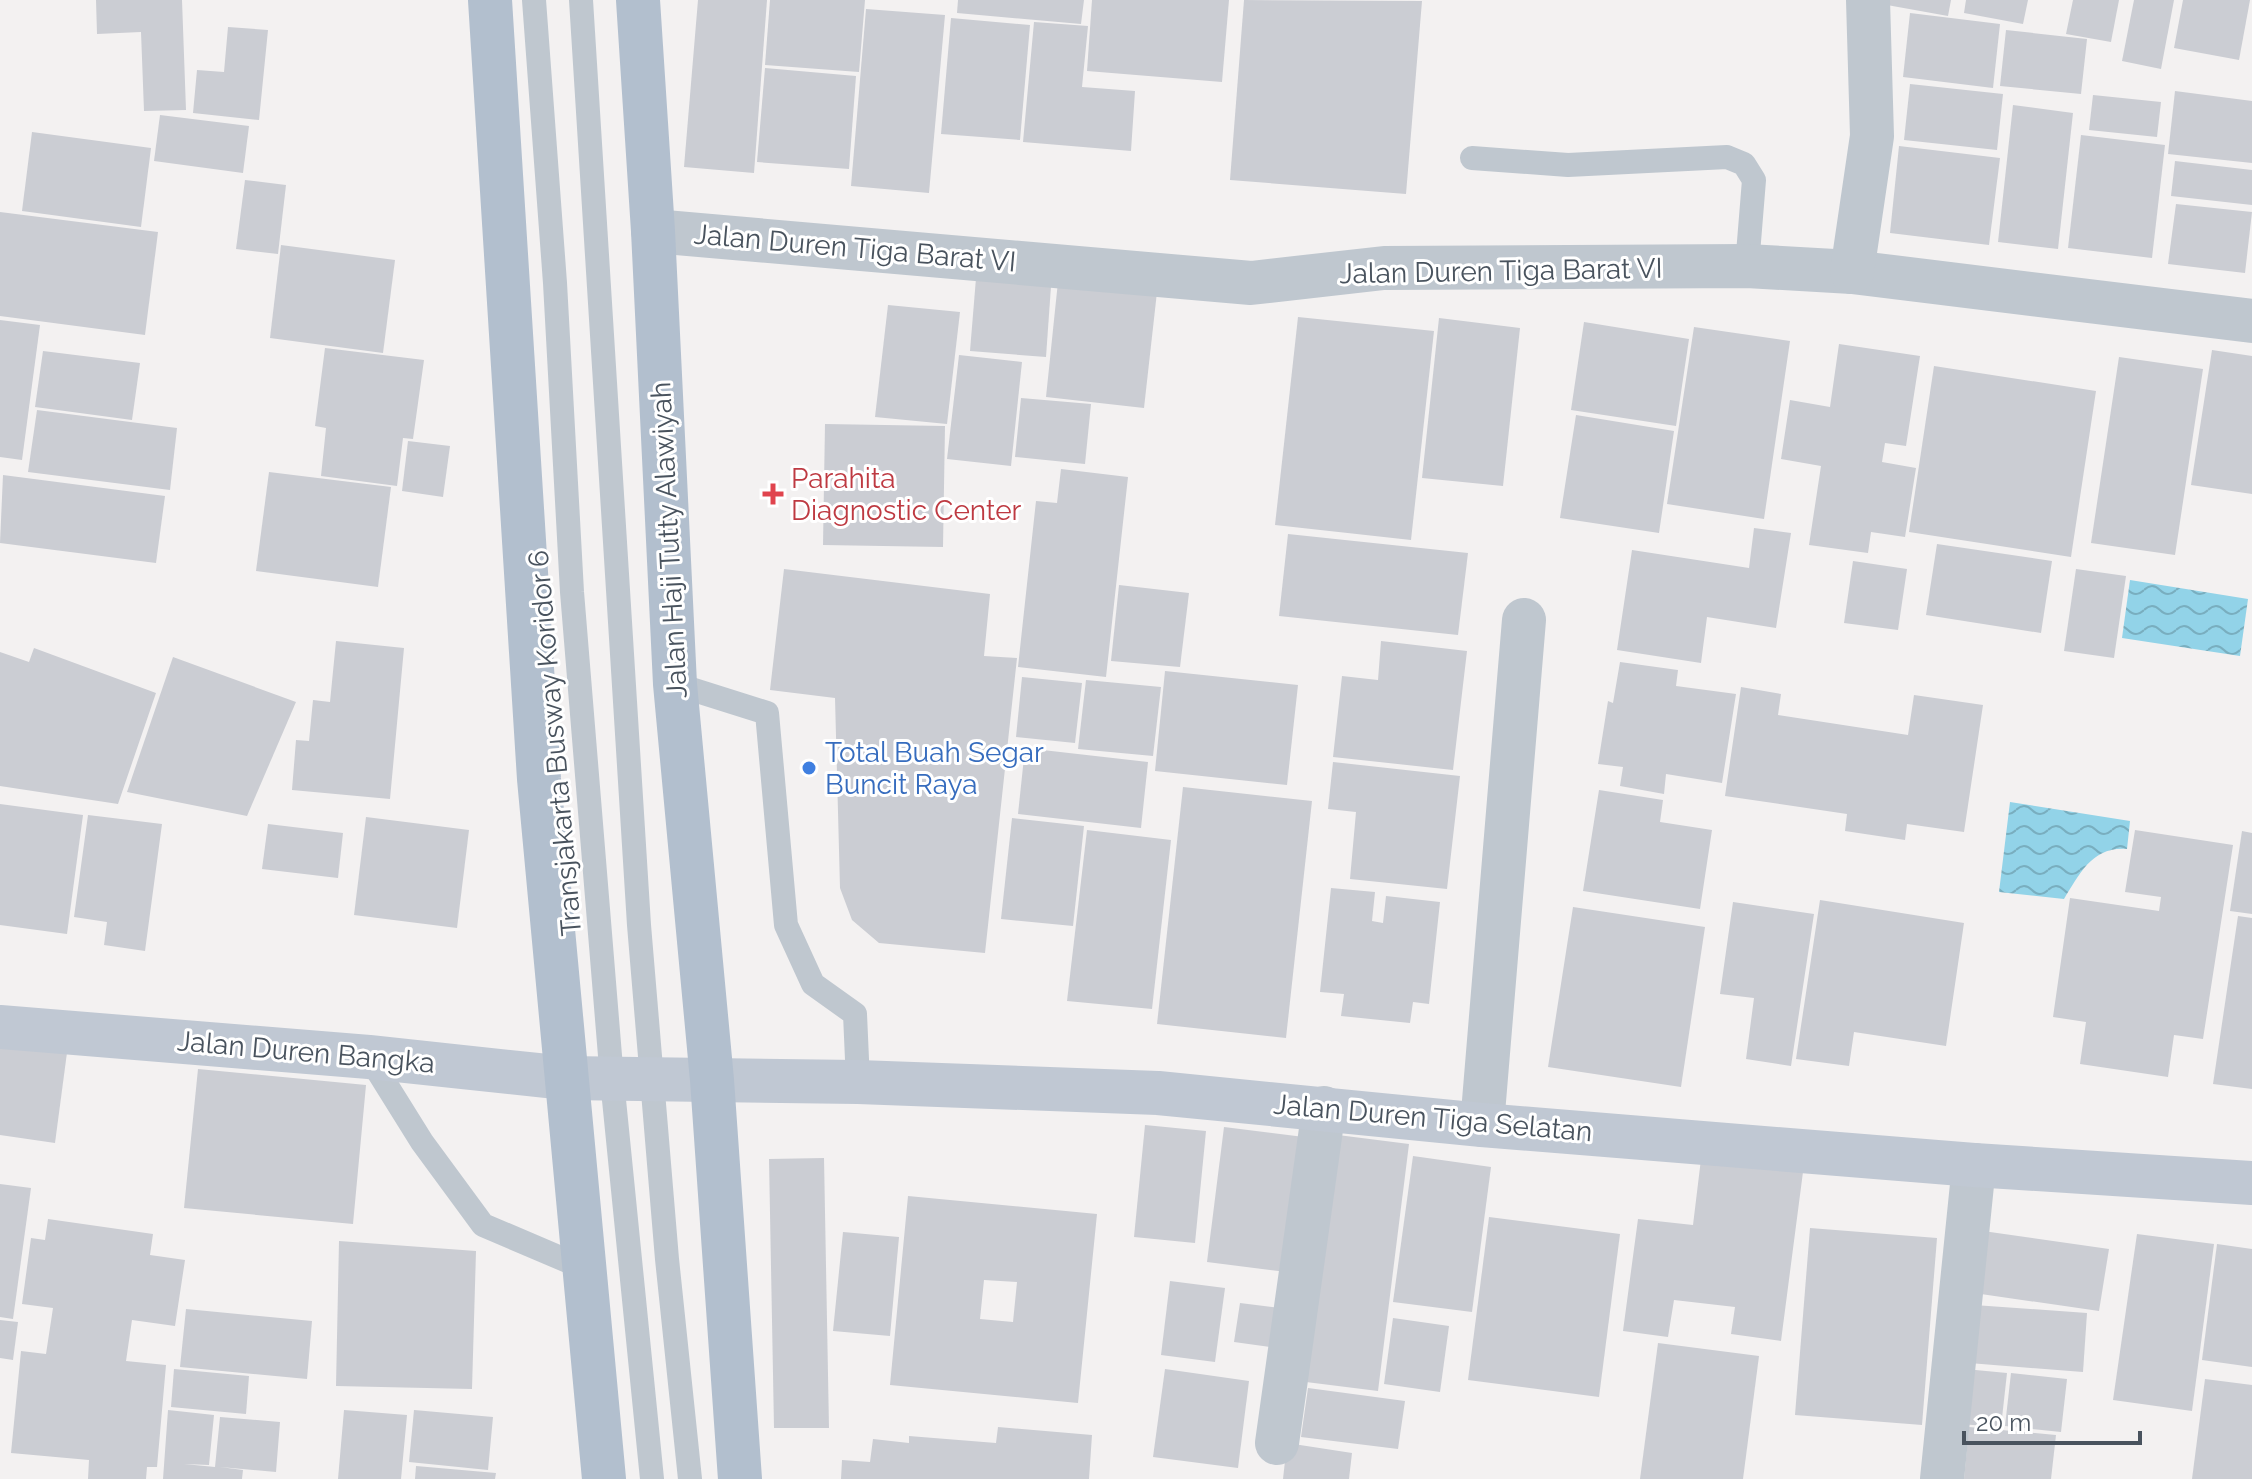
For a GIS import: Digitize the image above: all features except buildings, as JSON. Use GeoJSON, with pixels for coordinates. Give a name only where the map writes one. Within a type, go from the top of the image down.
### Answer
{"type":"FeatureCollection","features":[{"type":"Feature","properties":{"kind":"main road"},"geometry":{"type":"LineString","coordinates":[[490,0],[530,652],[604,1479]]}},
{"type":"Feature","properties":{"kind":"main road","name":"Jalan Haji Tutty Alawiyah"},"geometry":{"type":"LineString","coordinates":[[638,0],[653,231],[675,684],[712,1080],[740,1479]]}},
{"type":"Feature","properties":{"kind":"street"},"geometry":{"type":"LineString","coordinates":[[1852,272],[1872,136],[1868,0]]}},
{"type":"Feature","properties":{"kind":"street","name":"Jalan Duren Tiga Barat VI"},"geometry":{"type":"LineString","coordinates":[[653,231],[1251,283],[1384,268],[1747,266],[1852,272],[2252,321]]}},
{"type":"Feature","properties":{"kind":"street"},"geometry":{"type":"LineString","coordinates":[[1482,1125],[1524,620]]}},
{"type":"Feature","properties":{"kind":"street","name":"Jalan Duren Bangka"},"geometry":{"type":"LineString","coordinates":[[0,1027],[369,1057],[566,1078],[633,1080]]}},
{"type":"Feature","properties":{"kind":"street","name":"Jalan Duren Tiga Selatan"},"geometry":{"type":"LineString","coordinates":[[633,1080],[858,1082],[1158,1093],[1482,1125],[1974,1165],[2252,1183]]}},
{"type":"Feature","properties":{"kind":"street"},"geometry":{"type":"LineString","coordinates":[[1277,1443],[1324,1108]]}},
{"type":"Feature","properties":{"kind":"street"},"geometry":{"type":"LineString","coordinates":[[1942,1479],[1974,1165]]}},
{"type":"Feature","properties":{"kind":"lane","name":"Transjakarta Busway Koridor 6"},"geometry":{"type":"LineString","coordinates":[[534,0],[555,283],[572,592],[633,1080],[667,1259],[690,1479]]}},
{"type":"Feature","properties":{"kind":"lane","name":"Transjakarta Busway Koridor 6"},"geometry":{"type":"LineString","coordinates":[[581,0],[631,801],[633,1080],[652,1479]]}},
{"type":"Feature","properties":{"kind":"lane"},"geometry":{"type":"LineString","coordinates":[[1472,158],[1568,165],[1727,157],[1744,164],[1754,180],[1747,266]]}},
{"type":"Feature","properties":{"kind":"lane"},"geometry":{"type":"LineString","coordinates":[[675,684],[767,713],[786,925],[813,984],[855,1014],[858,1082]]}},
{"type":"Feature","properties":{"kind":"lane"},"geometry":{"type":"LineString","coordinates":[[369,1057],[422,1142],[483,1225],[584,1268]]}},
{"type":"Feature","properties":{"kind":"water"},"geometry":{"type":"Polygon","coordinates":[[[2130,580],[2248,599],[2240,656],[2122,638],[2130,580]]]}},
{"type":"Feature","properties":{"kind":"water"},"geometry":{"type":"Polygon","coordinates":[[[2010,802],[2130,821],[2127,849],[2115,849],[2096,857],[2082,871],[2064,899],[1999,892],[2010,802]]]}},
{"type":"Feature","properties":{"kind":"place","name":"Parahita Diagnostic Center"},"geometry":{"type":"Point","coordinates":[773,494]}},
{"type":"Feature","properties":{"kind":"place","name":"Total Buah Segar Buncit Raya"},"geometry":{"type":"Point","coordinates":[809,768]}}]}
